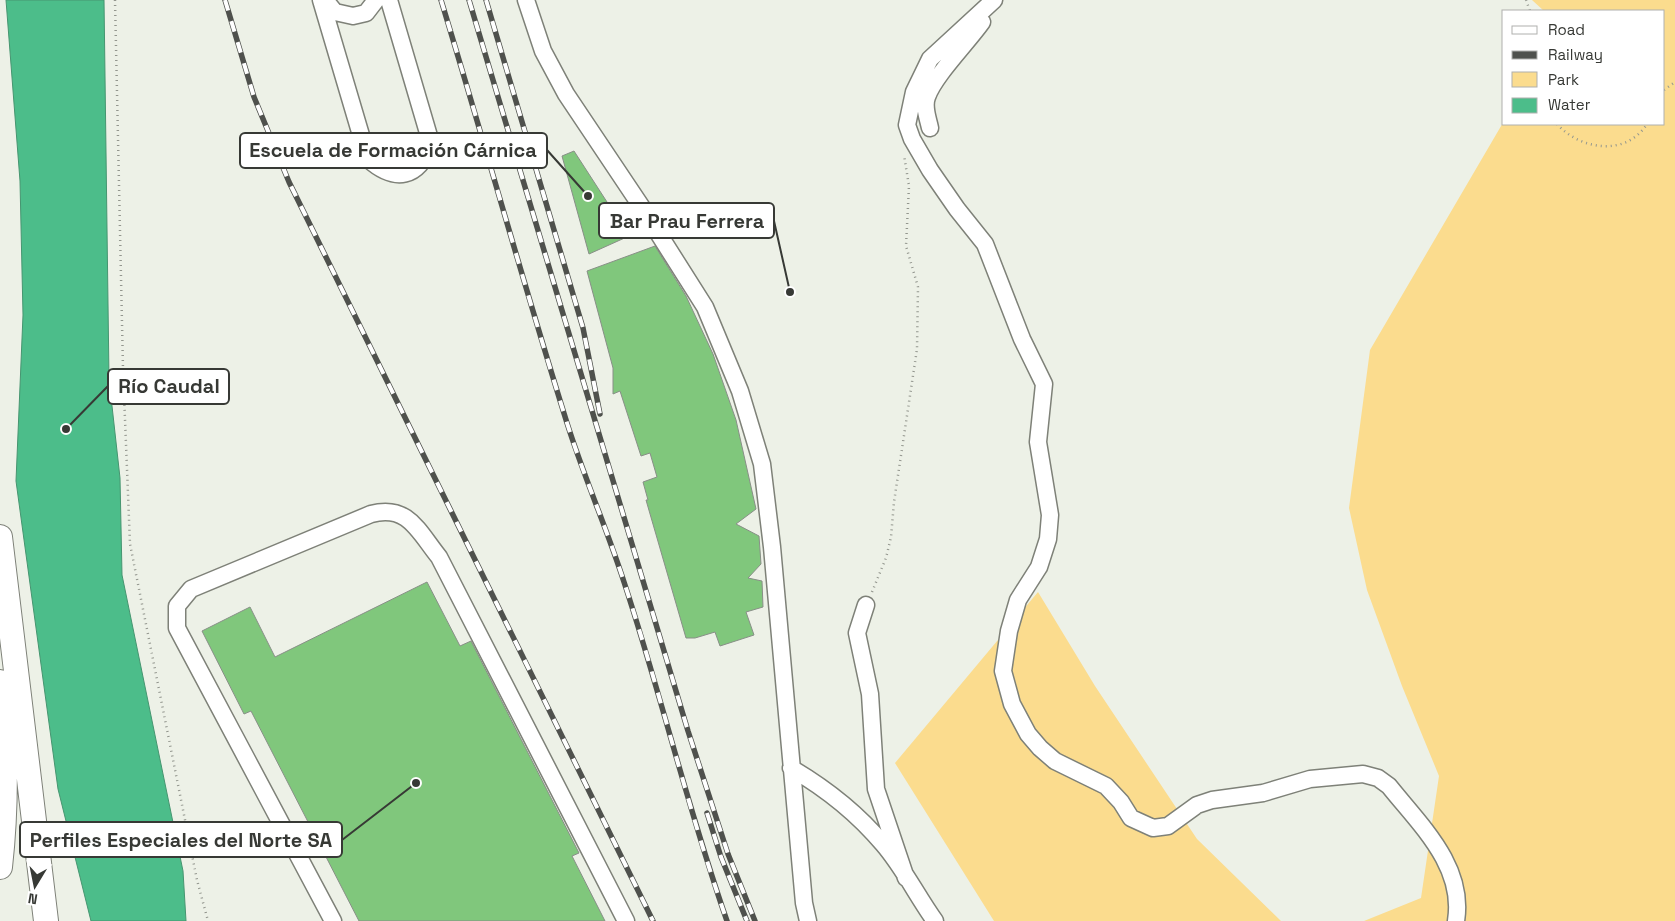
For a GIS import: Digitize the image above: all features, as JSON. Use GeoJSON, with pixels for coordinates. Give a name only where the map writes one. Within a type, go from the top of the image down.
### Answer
{"type":"FeatureCollection","features":[{"type":"Feature","properties":{"kind":"highway"},"geometry":{"type":"LineString","coordinates":[[0,537],[46,921]]}},
{"type":"Feature","properties":{"kind":"highway"},"geometry":{"type":"LineString","coordinates":[[0,682],[5,756],[5,805],[0,866]]}},
{"type":"Feature","properties":{"kind":"street"},"geometry":{"type":"LineString","coordinates":[[323,0],[335,12],[353,16],[366,13],[376,0]]}},
{"type":"Feature","properties":{"kind":"street"},"geometry":{"type":"LineString","coordinates":[[323,0],[368,159],[379,169],[391,174],[405,174],[418,167],[426,156],[431,144],[389,0]]}},
{"type":"Feature","properties":{"kind":"street"},"geometry":{"type":"LineString","coordinates":[[526,0],[544,51],[566,94],[641,206],[705,307],[740,391],[762,464],[772,547],[804,903],[808,921]]}},
{"type":"Feature","properties":{"kind":"street"},"geometry":{"type":"LineString","coordinates":[[930,128],[925,108],[926,98],[941,74],[984,18],[991,4]]}},
{"type":"Feature","properties":{"kind":"street"},"geometry":{"type":"LineString","coordinates":[[991,4],[930,59],[914,92],[907,125],[912,139],[930,170],[957,209],[985,244],[1022,339],[1044,384],[1038,442],[1050,515],[1048,539],[1039,567],[1018,600],[1009,631],[1003,671],[1012,704],[1028,734],[1040,748],[1056,761],[1106,786],[1121,802],[1131,818],[1153,828],[1168,826],[1197,805],[1212,800],[1263,793],[1310,779],[1363,774],[1378,778],[1389,786],[1441,851],[1452,873],[1457,895],[1456,921]]}},
{"type":"Feature","properties":{"kind":"street"},"geometry":{"type":"LineString","coordinates":[[333,921],[177,628],[177,606],[191,589],[371,514],[386,510],[404,514],[439,557],[626,921]]}},
{"type":"Feature","properties":{"kind":"street"},"geometry":{"type":"LineString","coordinates":[[866,605],[857,633],[870,694],[876,789],[906,878]]}},
{"type":"Feature","properties":{"kind":"street"},"geometry":{"type":"LineString","coordinates":[[791,768],[849,809],[866,824],[884,845],[935,921]]}},
{"type":"Feature","properties":{"kind":"path"},"geometry":{"type":"LineString","coordinates":[[115,0],[123,368],[130,544],[196,871],[208,921]]}},
{"type":"Feature","properties":{"kind":"path"},"geometry":{"type":"LineString","coordinates":[[1558,125],[1576,141],[1589,145],[1606,146],[1621,144],[1633,137],[1646,125]]}},
{"type":"Feature","properties":{"kind":"path"},"geometry":{"type":"LineString","coordinates":[[866,605],[886,558],[891,537],[899,466],[918,349],[918,287],[906,246],[909,186],[904,154]]}},
{"type":"Feature","properties":{"kind":"green space"},"geometry":{"type":"Polygon","coordinates":[[[1532,0],[1675,0],[1675,921],[1364,921],[1421,898],[1439,776],[1402,686],[1367,590],[1349,508],[1370,350],[1502,124],[1665,125],[1665,10],[1543,10],[1532,0]]]}},
{"type":"Feature","properties":{"kind":"green space"},"geometry":{"type":"Polygon","coordinates":[[[1038,592],[1095,686],[1197,839],[1281,921],[994,921],[895,763],[1038,592]]]}},
{"type":"Feature","properties":{"kind":"water"},"geometry":{"type":"Polygon","coordinates":[[[6,0],[104,0],[109,379],[120,478],[122,575],[183,871],[186,921],[91,921],[58,789],[16,481],[23,315],[20,181],[6,0]]]}},
{"type":"Feature","properties":{"kind":"building"},"geometry":{"type":"Polygon","coordinates":[[[574,151],[629,236],[589,254],[562,156],[574,151]]]}},
{"type":"Feature","properties":{"kind":"building"},"geometry":{"type":"Polygon","coordinates":[[[655,246],[686,296],[713,354],[736,420],[756,509],[736,524],[759,536],[761,564],[748,578],[762,581],[763,607],[746,612],[754,635],[720,646],[715,632],[695,638],[686,638],[646,500],[648,500],[643,482],[657,477],[650,453],[641,456],[620,391],[613,394],[613,368],[587,271],[655,246]]]}},
{"type":"Feature","properties":{"kind":"building"},"geometry":{"type":"Polygon","coordinates":[[[427,582],[460,646],[471,641],[579,853],[572,856],[605,921],[359,921],[251,711],[244,714],[202,631],[250,607],[275,657],[427,582]]]}},
{"type":"Feature","properties":{"kind":"railway"},"geometry":{"type":"LineString","coordinates":[[225,0],[254,97],[289,182],[653,921]]}},
{"type":"Feature","properties":{"kind":"railway"},"geometry":{"type":"LineString","coordinates":[[441,0],[567,423],[624,582],[727,921]]}},
{"type":"Feature","properties":{"kind":"railway"},"geometry":{"type":"LineString","coordinates":[[469,0],[688,731],[728,854],[755,921]]}},
{"type":"Feature","properties":{"kind":"railway"},"geometry":{"type":"LineString","coordinates":[[486,0],[583,328],[600,414]]}},
{"type":"Feature","properties":{"kind":"railway"},"geometry":{"type":"LineString","coordinates":[[707,813],[721,857],[747,921]]}},
{"type":"Feature","properties":{"kind":"place","name":"Escuela de Formación Cárnica"},"geometry":{"type":"Point","coordinates":[588,196]}},
{"type":"Feature","properties":{"kind":"place","name":"Bar Prau Ferrera"},"geometry":{"type":"Point","coordinates":[790,292]}},
{"type":"Feature","properties":{"kind":"place","name":"Río Caudal"},"geometry":{"type":"Point","coordinates":[66,429]}},
{"type":"Feature","properties":{"kind":"place","name":"Perfiles Especiales del Norte SA"},"geometry":{"type":"Point","coordinates":[416,783]}}]}
